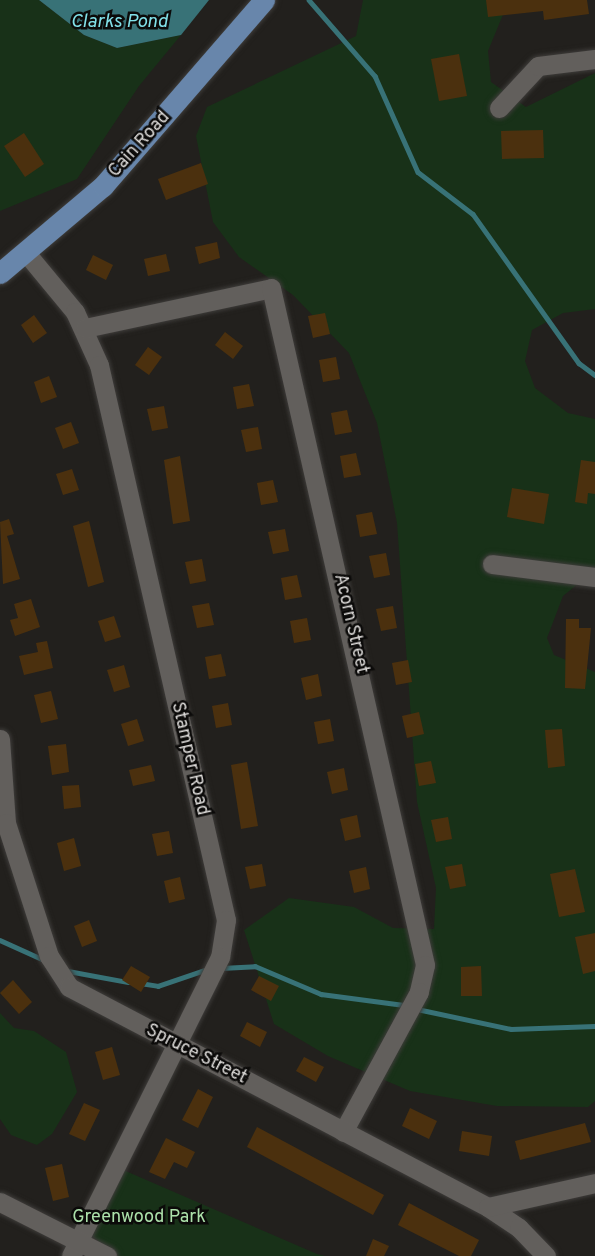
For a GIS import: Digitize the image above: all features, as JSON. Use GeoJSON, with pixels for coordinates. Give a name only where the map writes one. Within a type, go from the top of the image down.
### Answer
{"type":"FeatureCollection","features":[{"type":"Feature","properties":{"kind":"main road","name":"Cain Road"},"geometry":{"type":"LineString","coordinates":[[0,273],[27,254],[103,186],[264,0]]}},
{"type":"Feature","properties":{"kind":"street"},"geometry":{"type":"LineString","coordinates":[[499,108],[538,66],[595,58]]}},
{"type":"Feature","properties":{"kind":"street","name":"Stamper Road"},"geometry":{"type":"LineString","coordinates":[[27,254],[85,328],[99,365],[226,920],[220,957],[75,1248]]}},
{"type":"Feature","properties":{"kind":"street","name":"Acorn Street"},"geometry":{"type":"LineString","coordinates":[[85,328],[271,288],[424,955],[419,992],[344,1132]]}},
{"type":"Feature","properties":{"kind":"street"},"geometry":{"type":"LineString","coordinates":[[492,564],[595,577]]}},
{"type":"Feature","properties":{"kind":"street","name":"Spruce Street"},"geometry":{"type":"LineString","coordinates":[[1,744],[6,822],[53,965],[79,994],[488,1208],[519,1228],[546,1256]]}},
{"type":"Feature","properties":{"kind":"street"},"geometry":{"type":"LineString","coordinates":[[488,1208],[595,1183]]}},
{"type":"Feature","properties":{"kind":"street"},"geometry":{"type":"LineString","coordinates":[[0,1202],[75,1248],[107,1256]]}},
{"type":"Feature","properties":{"kind":"green space"},"geometry":{"type":"Polygon","coordinates":[[[0,0],[39,0],[84,35],[117,48],[181,35],[139,86],[77,179],[0,211],[0,0]]]}},
{"type":"Feature","properties":{"kind":"green space"},"geometry":{"type":"Polygon","coordinates":[[[363,0],[509,0],[488,51],[491,82],[526,107],[595,73],[595,309],[563,313],[532,330],[525,361],[535,388],[568,413],[595,419],[595,570],[563,596],[547,638],[554,655],[595,672],[595,1101],[588,1107],[497,1106],[410,1091],[328,1056],[274,1024],[244,930],[289,898],[354,907],[393,928],[434,929],[436,888],[417,802],[397,523],[377,423],[349,353],[293,295],[239,257],[213,222],[196,136],[207,107],[356,36],[363,0]]]}},
{"type":"Feature","properties":{"kind":"green space"},"geometry":{"type":"Polygon","coordinates":[[[0,1013],[14,1028],[34,1031],[66,1052],[77,1092],[52,1134],[37,1145],[11,1135],[0,1119],[0,1013]]]}},
{"type":"Feature","properties":{"kind":"green space","name":"Greenwood Park"},"geometry":{"type":"Polygon","coordinates":[[[121,1169],[325,1256],[118,1256],[90,1235],[121,1169]]]}},
{"type":"Feature","properties":{"kind":"water","name":"Clarks Pond"},"geometry":{"type":"Polygon","coordinates":[[[39,0],[209,0],[181,35],[117,48],[84,35],[39,0]]]}},
{"type":"Feature","properties":{"kind":"building"},"geometry":{"type":"Polygon","coordinates":[[[486,0],[587,0],[589,14],[544,20],[543,11],[488,17],[486,0]]]}},
{"type":"Feature","properties":{"kind":"building"},"geometry":{"type":"Polygon","coordinates":[[[459,54],[467,96],[439,101],[431,59],[459,54]]]}},
{"type":"Feature","properties":{"kind":"building"},"geometry":{"type":"Polygon","coordinates":[[[543,130],[544,158],[502,159],[501,131],[543,130]]]}},
{"type":"Feature","properties":{"kind":"building"},"geometry":{"type":"Polygon","coordinates":[[[24,133],[44,164],[25,177],[4,146],[24,133]]]}},
{"type":"Feature","properties":{"kind":"building"},"geometry":{"type":"Polygon","coordinates":[[[201,163],[208,184],[166,200],[158,179],[201,163]]]}},
{"type":"Feature","properties":{"kind":"building"},"geometry":{"type":"Polygon","coordinates":[[[217,242],[220,258],[199,264],[195,247],[217,242]]]}},
{"type":"Feature","properties":{"kind":"building"},"geometry":{"type":"Polygon","coordinates":[[[166,254],[170,271],[148,276],[144,259],[166,254]]]}},
{"type":"Feature","properties":{"kind":"building"},"geometry":{"type":"Polygon","coordinates":[[[93,255],[113,265],[106,280],[86,270],[93,255]]]}},
{"type":"Feature","properties":{"kind":"building"},"geometry":{"type":"Polygon","coordinates":[[[325,313],[330,334],[313,338],[308,316],[325,313]]]}},
{"type":"Feature","properties":{"kind":"building"},"geometry":{"type":"Polygon","coordinates":[[[34,315],[47,333],[33,343],[21,325],[34,315]]]}},
{"type":"Feature","properties":{"kind":"building"},"geometry":{"type":"Polygon","coordinates":[[[225,332],[243,346],[233,359],[215,345],[225,332]]]}},
{"type":"Feature","properties":{"kind":"building"},"geometry":{"type":"Polygon","coordinates":[[[148,347],[162,357],[149,375],[135,365],[148,347]]]}},
{"type":"Feature","properties":{"kind":"building"},"geometry":{"type":"Polygon","coordinates":[[[336,357],[340,379],[323,382],[319,360],[336,357]]]}},
{"type":"Feature","properties":{"kind":"building"},"geometry":{"type":"Polygon","coordinates":[[[49,376],[57,397],[41,403],[34,382],[49,376]]]}},
{"type":"Feature","properties":{"kind":"building"},"geometry":{"type":"Polygon","coordinates":[[[249,384],[254,406],[237,409],[233,387],[249,384]]]}},
{"type":"Feature","properties":{"kind":"building"},"geometry":{"type":"Polygon","coordinates":[[[164,406],[168,428],[152,431],[147,409],[164,406]]]}},
{"type":"Feature","properties":{"kind":"building"},"geometry":{"type":"Polygon","coordinates":[[[347,410],[352,432],[335,435],[331,413],[347,410]]]}},
{"type":"Feature","properties":{"kind":"building"},"geometry":{"type":"Polygon","coordinates":[[[71,422],[79,443],[63,449],[55,428],[71,422]]]}},
{"type":"Feature","properties":{"kind":"building"},"geometry":{"type":"Polygon","coordinates":[[[258,427],[262,449],[246,452],[241,430],[258,427]]]}},
{"type":"Feature","properties":{"kind":"building"},"geometry":{"type":"Polygon","coordinates":[[[356,453],[361,475],[344,478],[340,456],[356,453]]]}},
{"type":"Feature","properties":{"kind":"building"},"geometry":{"type":"Polygon","coordinates":[[[180,456],[190,521],[173,524],[164,460],[180,456]]]}},
{"type":"Feature","properties":{"kind":"building"},"geometry":{"type":"Polygon","coordinates":[[[581,460],[595,462],[595,494],[588,493],[587,504],[575,502],[581,460]]]}},
{"type":"Feature","properties":{"kind":"building"},"geometry":{"type":"Polygon","coordinates":[[[72,469],[79,490],[63,495],[56,474],[72,469]]]}},
{"type":"Feature","properties":{"kind":"building"},"geometry":{"type":"Polygon","coordinates":[[[273,480],[278,502],[261,505],[257,483],[273,480]]]}},
{"type":"Feature","properties":{"kind":"building"},"geometry":{"type":"Polygon","coordinates":[[[512,488],[549,494],[544,524],[507,517],[512,488]]]}},
{"type":"Feature","properties":{"kind":"building"},"geometry":{"type":"Polygon","coordinates":[[[372,512],[377,534],[360,537],[356,515],[372,512]]]}},
{"type":"Feature","properties":{"kind":"building"},"geometry":{"type":"Polygon","coordinates":[[[9,519],[14,534],[7,536],[20,579],[3,584],[0,522],[9,519]]]}},
{"type":"Feature","properties":{"kind":"building"},"geometry":{"type":"Polygon","coordinates":[[[89,521],[104,582],[88,587],[73,526],[89,521]]]}},
{"type":"Feature","properties":{"kind":"building"},"geometry":{"type":"Polygon","coordinates":[[[285,529],[289,551],[273,554],[268,532],[285,529]]]}},
{"type":"Feature","properties":{"kind":"building"},"geometry":{"type":"Polygon","coordinates":[[[386,553],[390,575],[374,578],[369,556],[386,553]]]}},
{"type":"Feature","properties":{"kind":"building"},"geometry":{"type":"Polygon","coordinates":[[[202,559],[206,581],[190,584],[185,562],[202,559]]]}},
{"type":"Feature","properties":{"kind":"building"},"geometry":{"type":"Polygon","coordinates":[[[297,575],[302,597],[285,600],[281,578],[297,575]]]}},
{"type":"Feature","properties":{"kind":"building"},"geometry":{"type":"Polygon","coordinates":[[[31,599],[40,627],[15,636],[10,620],[18,618],[14,604],[31,599]]]}},
{"type":"Feature","properties":{"kind":"building"},"geometry":{"type":"Polygon","coordinates":[[[209,603],[214,625],[197,628],[192,606],[209,603]]]}},
{"type":"Feature","properties":{"kind":"building"},"geometry":{"type":"Polygon","coordinates":[[[393,606],[397,628],[381,631],[376,609],[393,606]]]}},
{"type":"Feature","properties":{"kind":"building"},"geometry":{"type":"Polygon","coordinates":[[[114,616],[121,637],[105,642],[98,621],[114,616]]]}},
{"type":"Feature","properties":{"kind":"building"},"geometry":{"type":"Polygon","coordinates":[[[307,618],[311,640],[294,643],[290,621],[307,618]]]}},
{"type":"Feature","properties":{"kind":"building"},"geometry":{"type":"Polygon","coordinates":[[[566,619],[579,619],[579,628],[591,628],[585,689],[565,688],[566,619]]]}},
{"type":"Feature","properties":{"kind":"building"},"geometry":{"type":"Polygon","coordinates":[[[47,641],[53,668],[24,675],[19,656],[38,652],[36,643],[47,641]]]}},
{"type":"Feature","properties":{"kind":"building"},"geometry":{"type":"Polygon","coordinates":[[[221,654],[226,676],[209,679],[205,657],[221,654]]]}},
{"type":"Feature","properties":{"kind":"building"},"geometry":{"type":"Polygon","coordinates":[[[408,660],[412,682],[396,685],[392,663],[408,660]]]}},
{"type":"Feature","properties":{"kind":"building"},"geometry":{"type":"Polygon","coordinates":[[[124,665],[130,687],[114,692],[107,670],[124,665]]]}},
{"type":"Feature","properties":{"kind":"building"},"geometry":{"type":"Polygon","coordinates":[[[318,674],[322,696],[306,700],[301,678],[318,674]]]}},
{"type":"Feature","properties":{"kind":"building"},"geometry":{"type":"Polygon","coordinates":[[[51,691],[58,719],[41,723],[34,695],[51,691]]]}},
{"type":"Feature","properties":{"kind":"building"},"geometry":{"type":"Polygon","coordinates":[[[228,703],[232,725],[216,728],[212,706],[228,703]]]}},
{"type":"Feature","properties":{"kind":"building"},"geometry":{"type":"Polygon","coordinates":[[[419,712],[424,734],[407,738],[402,716],[419,712]]]}},
{"type":"Feature","properties":{"kind":"building"},"geometry":{"type":"Polygon","coordinates":[[[137,719],[144,741],[128,746],[121,724],[137,719]]]}},
{"type":"Feature","properties":{"kind":"building"},"geometry":{"type":"Polygon","coordinates":[[[330,719],[334,741],[318,744],[314,722],[330,719]]]}},
{"type":"Feature","properties":{"kind":"building"},"geometry":{"type":"Polygon","coordinates":[[[562,729],[565,766],[548,768],[545,730],[562,729]]]}},
{"type":"Feature","properties":{"kind":"building"},"geometry":{"type":"Polygon","coordinates":[[[66,744],[69,772],[52,775],[48,746],[66,744]]]}},
{"type":"Feature","properties":{"kind":"building"},"geometry":{"type":"Polygon","coordinates":[[[431,761],[436,783],[419,786],[415,764],[431,761]]]}},
{"type":"Feature","properties":{"kind":"building"},"geometry":{"type":"Polygon","coordinates":[[[247,762],[258,826],[241,829],[231,765],[247,762]]]}},
{"type":"Feature","properties":{"kind":"building"},"geometry":{"type":"Polygon","coordinates":[[[151,765],[155,781],[133,786],[129,770],[151,765]]]}},
{"type":"Feature","properties":{"kind":"building"},"geometry":{"type":"Polygon","coordinates":[[[344,768],[348,790],[332,794],[327,772],[344,768]]]}},
{"type":"Feature","properties":{"kind":"building"},"geometry":{"type":"Polygon","coordinates":[[[79,785],[81,807],[64,809],[62,786],[79,785]]]}},
{"type":"Feature","properties":{"kind":"building"},"geometry":{"type":"Polygon","coordinates":[[[357,815],[361,837],[345,841],[340,819],[357,815]]]}},
{"type":"Feature","properties":{"kind":"building"},"geometry":{"type":"Polygon","coordinates":[[[448,817],[452,839],[436,842],[431,820],[448,817]]]}},
{"type":"Feature","properties":{"kind":"building"},"geometry":{"type":"Polygon","coordinates":[[[169,831],[173,853],[157,856],[152,834],[169,831]]]}},
{"type":"Feature","properties":{"kind":"building"},"geometry":{"type":"Polygon","coordinates":[[[74,838],[81,866],[64,871],[57,843],[74,838]]]}},
{"type":"Feature","properties":{"kind":"building"},"geometry":{"type":"Polygon","coordinates":[[[262,864],[266,886],[250,889],[245,867],[262,864]]]}},
{"type":"Feature","properties":{"kind":"building"},"geometry":{"type":"Polygon","coordinates":[[[462,864],[466,886],[450,889],[445,867],[462,864]]]}},
{"type":"Feature","properties":{"kind":"building"},"geometry":{"type":"Polygon","coordinates":[[[366,867],[370,889],[354,893],[349,871],[366,867]]]}},
{"type":"Feature","properties":{"kind":"building"},"geometry":{"type":"Polygon","coordinates":[[[575,869],[585,912],[559,917],[550,874],[575,869]]]}},
{"type":"Feature","properties":{"kind":"building"},"geometry":{"type":"Polygon","coordinates":[[[180,877],[185,899],[169,903],[164,881],[180,877]]]}},
{"type":"Feature","properties":{"kind":"building"},"geometry":{"type":"Polygon","coordinates":[[[89,920],[97,941],[82,947],[74,926],[89,920]]]}},
{"type":"Feature","properties":{"kind":"building"},"geometry":{"type":"Polygon","coordinates":[[[595,933],[595,971],[583,974],[575,937],[595,933]]]}},
{"type":"Feature","properties":{"kind":"building"},"geometry":{"type":"Polygon","coordinates":[[[131,966],[150,977],[141,992],[122,980],[131,966]]]}},
{"type":"Feature","properties":{"kind":"building"},"geometry":{"type":"Polygon","coordinates":[[[481,966],[482,996],[461,996],[461,967],[481,966]]]}},
{"type":"Feature","properties":{"kind":"building"},"geometry":{"type":"Polygon","coordinates":[[[259,976],[279,986],[271,1001],[251,990],[259,976]]]}},
{"type":"Feature","properties":{"kind":"building"},"geometry":{"type":"Polygon","coordinates":[[[13,980],[32,1002],[19,1014],[0,993],[13,980]]]}},
{"type":"Feature","properties":{"kind":"building"},"geometry":{"type":"Polygon","coordinates":[[[247,1022],[267,1032],[260,1047],[240,1036],[247,1022]]]}},
{"type":"Feature","properties":{"kind":"building"},"geometry":{"type":"Polygon","coordinates":[[[112,1047],[120,1075],[103,1080],[95,1052],[112,1047]]]}},
{"type":"Feature","properties":{"kind":"building"},"geometry":{"type":"Polygon","coordinates":[[[304,1057],[324,1067],[316,1082],[296,1071],[304,1057]]]}},
{"type":"Feature","properties":{"kind":"building"},"geometry":{"type":"Polygon","coordinates":[[[198,1089],[213,1097],[198,1128],[182,1120],[198,1089]]]}},
{"type":"Feature","properties":{"kind":"building"},"geometry":{"type":"Polygon","coordinates":[[[84,1103],[100,1110],[85,1141],[69,1134],[84,1103]]]}},
{"type":"Feature","properties":{"kind":"building"},"geometry":{"type":"Polygon","coordinates":[[[410,1108],[437,1121],[429,1139],[402,1126],[410,1108]]]}},
{"type":"Feature","properties":{"kind":"building"},"geometry":{"type":"Polygon","coordinates":[[[585,1123],[591,1142],[520,1160],[515,1141],[585,1123]]]}},
{"type":"Feature","properties":{"kind":"building"},"geometry":{"type":"Polygon","coordinates":[[[257,1127],[384,1195],[373,1215],[247,1147],[257,1127]]]}},
{"type":"Feature","properties":{"kind":"building"},"geometry":{"type":"Polygon","coordinates":[[[462,1131],[492,1136],[489,1156],[459,1151],[462,1131]]]}},
{"type":"Feature","properties":{"kind":"building"},"geometry":{"type":"Polygon","coordinates":[[[166,1138],[195,1152],[187,1168],[174,1162],[165,1179],[149,1172],[166,1138]]]}},
{"type":"Feature","properties":{"kind":"building"},"geometry":{"type":"Polygon","coordinates":[[[62,1164],[69,1197],[53,1201],[45,1168],[62,1164]]]}},
{"type":"Feature","properties":{"kind":"building"},"geometry":{"type":"Polygon","coordinates":[[[409,1203],[479,1240],[471,1256],[459,1256],[398,1225],[409,1203]]]}},
{"type":"Feature","properties":{"kind":"building"},"geometry":{"type":"Polygon","coordinates":[[[373,1239],[389,1246],[384,1256],[366,1256],[373,1239]]]}},
{"type":"Feature","properties":{"kind":"waterway"},"geometry":{"type":"LineString","coordinates":[[309,0],[375,76],[418,172],[473,214],[579,363],[595,375]]}},
{"type":"Feature","properties":{"kind":"waterway"},"geometry":{"type":"LineString","coordinates":[[0,940],[44,960]]}},
{"type":"Feature","properties":{"kind":"waterway"},"geometry":{"type":"LineString","coordinates":[[221,968],[255,966],[321,994],[405,1005]]}},
{"type":"Feature","properties":{"kind":"waterway"},"geometry":{"type":"LineString","coordinates":[[140,983],[158,986],[205,970]]}},
{"type":"Feature","properties":{"kind":"waterway"},"geometry":{"type":"LineString","coordinates":[[68,971],[128,982]]}},
{"type":"Feature","properties":{"kind":"waterway"},"geometry":{"type":"LineString","coordinates":[[417,1009],[511,1029],[595,1026]]}}]}
